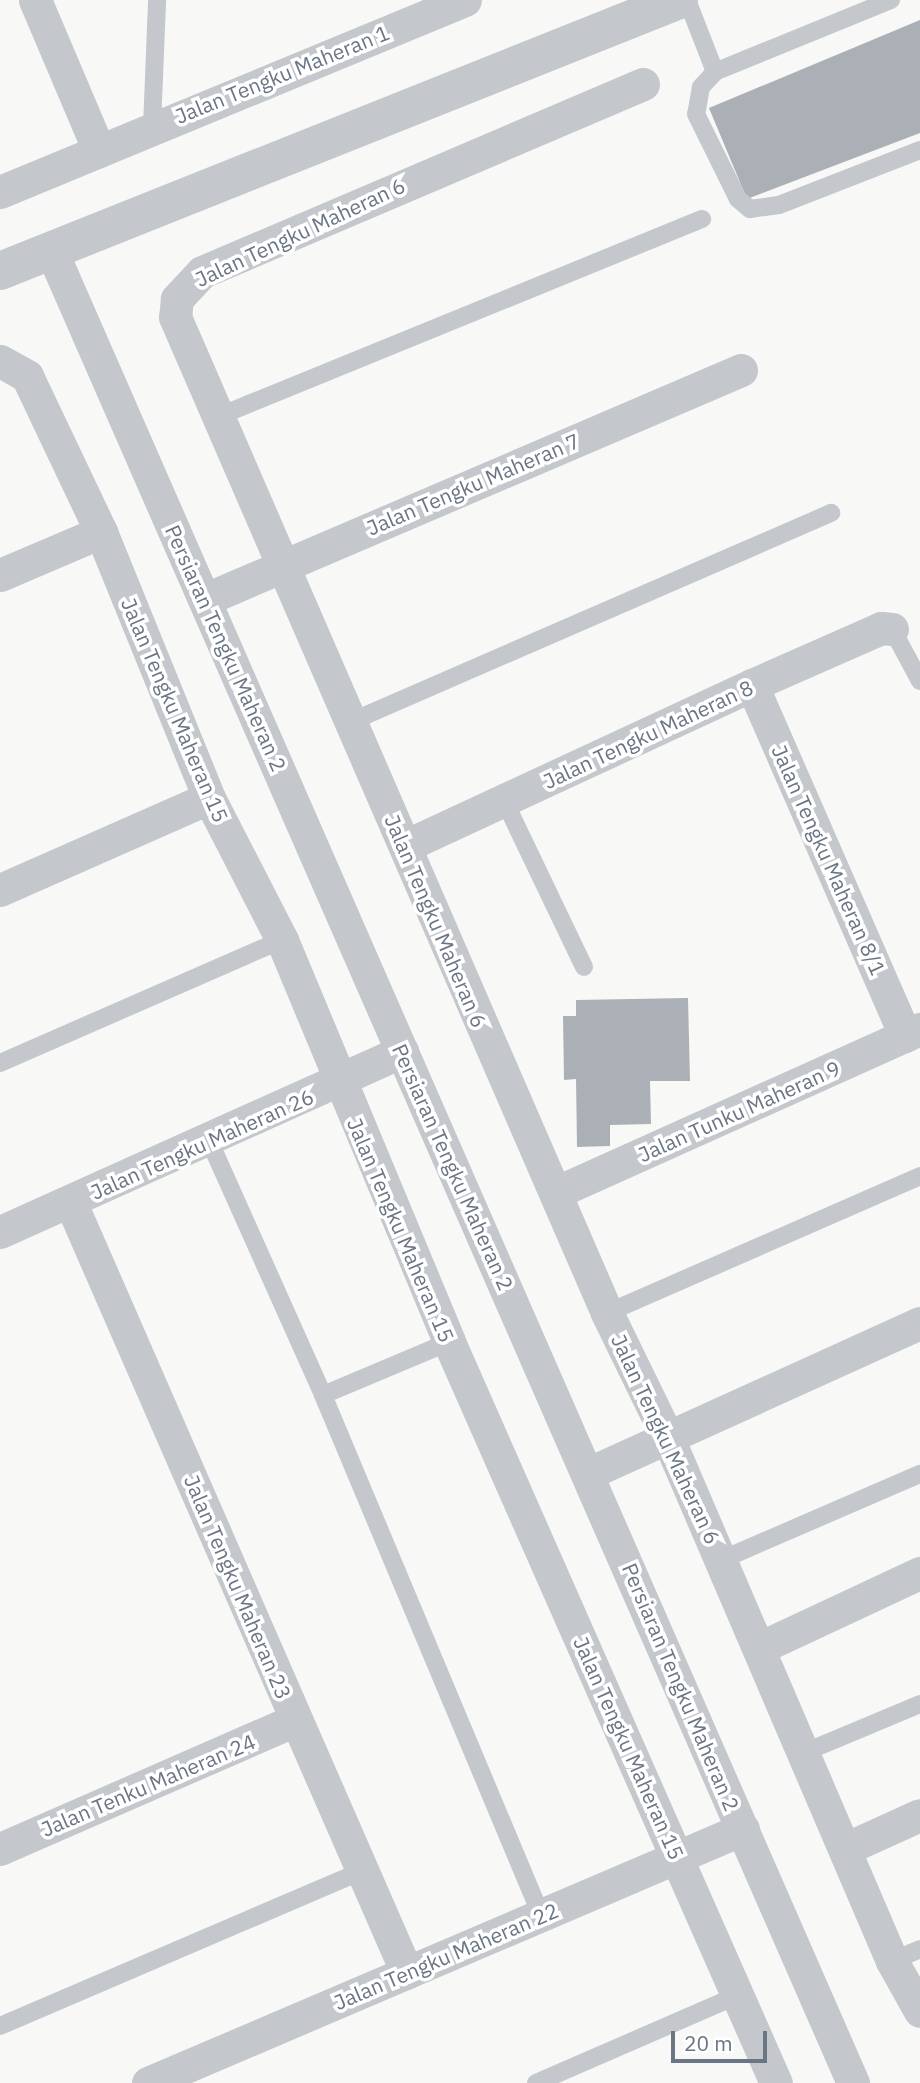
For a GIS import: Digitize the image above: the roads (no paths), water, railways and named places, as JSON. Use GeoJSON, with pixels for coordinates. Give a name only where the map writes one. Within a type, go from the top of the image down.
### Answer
{"type":"FeatureCollection","features":[{"type":"Feature","properties":{"kind":"street"},"geometry":{"type":"LineString","coordinates":[[35,0],[99,151]]}},
{"type":"Feature","properties":{"kind":"street","name":"Jalan Tengku Maheran 1"},"geometry":{"type":"LineString","coordinates":[[0,192],[152,127],[466,0]]}},
{"type":"Feature","properties":{"kind":"street"},"geometry":{"type":"LineString","coordinates":[[0,271],[52,253],[679,0]]}},
{"type":"Feature","properties":{"kind":"street","name":"Jalan Tengku Maheran 6"},"geometry":{"type":"LineString","coordinates":[[643,84],[326,217],[186,283],[176,317],[217,417],[284,565],[348,723],[557,1192],[607,1313],[668,1438],[845,1849],[906,1955],[920,2011]]}},
{"type":"Feature","properties":{"kind":"street","name":"Persiaran Tengku Maheran 2"},"geometry":{"type":"LineString","coordinates":[[52,253],[589,1473],[853,2083]]}},
{"type":"Feature","properties":{"kind":"street","name":"Jalan Tengku Maheran 15"},"geometry":{"type":"LineString","coordinates":[[14,368],[101,532],[209,798],[282,940],[339,1084],[449,1342],[776,2083]]}},
{"type":"Feature","properties":{"kind":"street","name":"Jalan Tengku Maheran 7"},"geometry":{"type":"LineString","coordinates":[[206,599],[741,370]]}},
{"type":"Feature","properties":{"kind":"street"},"geometry":{"type":"LineString","coordinates":[[0,575],[101,532]]}},
{"type":"Feature","properties":{"kind":"street","name":"Jalan Tengku Maheran 8"},"geometry":{"type":"LineString","coordinates":[[405,846],[752,685],[881,628],[892,629]]}},
{"type":"Feature","properties":{"kind":"street","name":"Jalan Tengku Maheran 8/1"},"geometry":{"type":"LineString","coordinates":[[752,685],[913,1033]]}},
{"type":"Feature","properties":{"kind":"street"},"geometry":{"type":"LineString","coordinates":[[0,890],[209,798]]}},
{"type":"Feature","properties":{"kind":"street","name":"Jalan Tunku Maheran 9"},"geometry":{"type":"LineString","coordinates":[[557,1192],[913,1033]]}},
{"type":"Feature","properties":{"kind":"street","name":"Jalan Tengku Maheran 26"},"geometry":{"type":"LineString","coordinates":[[0,1232],[339,1084],[402,1051]]}},
{"type":"Feature","properties":{"kind":"street","name":"Jalan Tengku Maheran 23"},"geometry":{"type":"LineString","coordinates":[[70,1201],[407,1973]]}},
{"type":"Feature","properties":{"kind":"street"},"geometry":{"type":"LineString","coordinates":[[589,1473],[920,1324]]}},
{"type":"Feature","properties":{"kind":"street"},"geometry":{"type":"LineString","coordinates":[[759,1648],[920,1573]]}},
{"type":"Feature","properties":{"kind":"street","name":"Jalan Tenku Maheran 24"},"geometry":{"type":"LineString","coordinates":[[0,1849],[295,1720]]}},
{"type":"Feature","properties":{"kind":"street"},"geometry":{"type":"LineString","coordinates":[[845,1849],[920,1815]]}},
{"type":"Feature","properties":{"kind":"street","name":"Jalan Tengku Maheran 22"},"geometry":{"type":"LineString","coordinates":[[148,2083],[743,1829]]}},
{"type":"Feature","properties":{"kind":"lane"},"geometry":{"type":"LineString","coordinates":[[152,127],[157,0]]}},
{"type":"Feature","properties":{"kind":"lane"},"geometry":{"type":"LineString","coordinates":[[687,0],[715,72]]}},
{"type":"Feature","properties":{"kind":"lane"},"geometry":{"type":"LineString","coordinates":[[891,0],[715,72],[701,87],[696,114],[738,200],[750,209],[779,205],[920,150]]}},
{"type":"Feature","properties":{"kind":"lane"},"geometry":{"type":"LineString","coordinates":[[217,417],[702,219]]}},
{"type":"Feature","properties":{"kind":"lane"},"geometry":{"type":"LineString","coordinates":[[348,723],[831,513]]}},
{"type":"Feature","properties":{"kind":"lane"},"geometry":{"type":"LineString","coordinates":[[892,629],[920,681]]}},
{"type":"Feature","properties":{"kind":"lane"},"geometry":{"type":"LineString","coordinates":[[504,800],[584,967]]}},
{"type":"Feature","properties":{"kind":"lane"},"geometry":{"type":"LineString","coordinates":[[0,1063],[282,940]]}},
{"type":"Feature","properties":{"kind":"lane"},"geometry":{"type":"LineString","coordinates":[[209,1140],[323,1395],[541,1915]]}},
{"type":"Feature","properties":{"kind":"lane"},"geometry":{"type":"LineString","coordinates":[[607,1313],[920,1176]]}},
{"type":"Feature","properties":{"kind":"lane"},"geometry":{"type":"LineString","coordinates":[[323,1395],[449,1342]]}},
{"type":"Feature","properties":{"kind":"lane"},"geometry":{"type":"LineString","coordinates":[[721,1560],[920,1474]]}},
{"type":"Feature","properties":{"kind":"lane"},"geometry":{"type":"LineString","coordinates":[[803,1753],[920,1704]]}},
{"type":"Feature","properties":{"kind":"lane"},"geometry":{"type":"LineString","coordinates":[[0,2026],[362,1871]]}},
{"type":"Feature","properties":{"kind":"lane"},"geometry":{"type":"LineString","coordinates":[[536,2083],[738,1995]]}}]}
